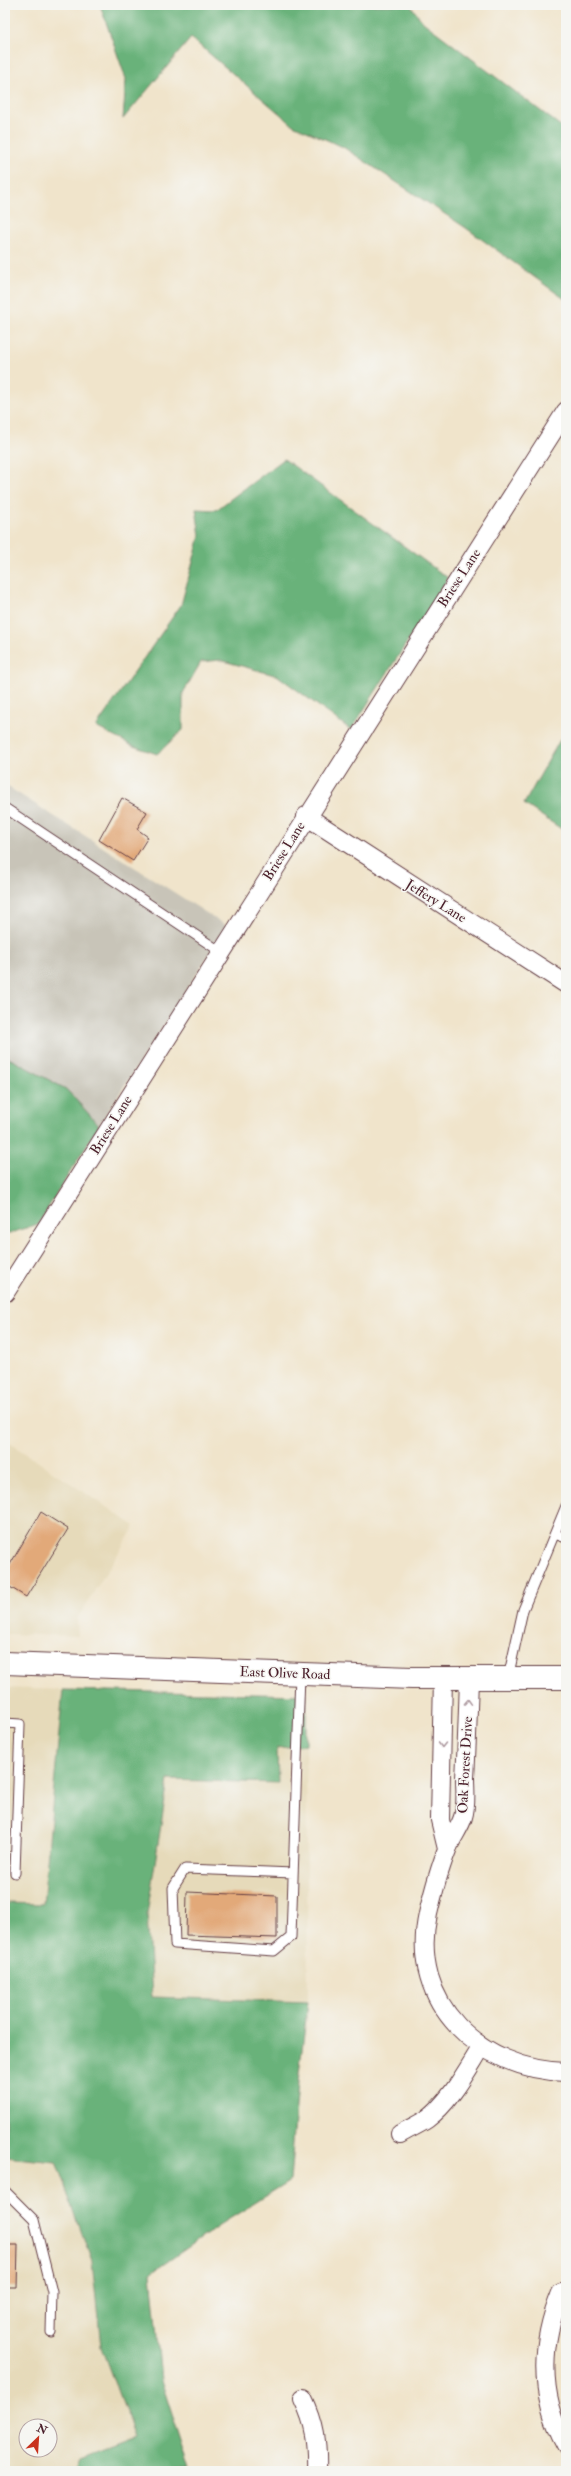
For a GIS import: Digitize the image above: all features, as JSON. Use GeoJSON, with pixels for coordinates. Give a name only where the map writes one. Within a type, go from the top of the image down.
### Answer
{"type":"FeatureCollection","features":[{"type":"Feature","properties":{"kind":"street","name":"Briese Lane"},"geometry":{"type":"LineString","coordinates":[[5,1293],[306,816],[566,411]]}},
{"type":"Feature","properties":{"kind":"street","name":"Jeffery Lane"},"geometry":{"type":"LineString","coordinates":[[306,816],[566,984]]}},
{"type":"Feature","properties":{"kind":"street","name":"East Olive Road"},"geometry":{"type":"LineString","coordinates":[[5,1663],[443,1678],[566,1678]]}},
{"type":"Feature","properties":{"kind":"street","name":"Oak Forest Drive"},"geometry":{"type":"LineString","coordinates":[[443,1678],[440,1820],[447,1849]]}},
{"type":"Feature","properties":{"kind":"street","name":"Oak Forest Drive"},"geometry":{"type":"LineString","coordinates":[[469,1678],[463,1816],[447,1849],[428,1914],[425,1936],[427,1961],[432,1983],[449,2016],[463,2033],[481,2048],[501,2059],[522,2067],[546,2072],[566,2072]]}},
{"type":"Feature","properties":{"kind":"street"},"geometry":{"type":"LineString","coordinates":[[400,2134],[427,2119],[460,2081],[481,2048]]}},
{"type":"Feature","properties":{"kind":"street"},"geometry":{"type":"LineString","coordinates":[[561,2293],[552,2315],[546,2338],[544,2365],[546,2392],[553,2418],[566,2445]]}},
{"type":"Feature","properties":{"kind":"street"},"geometry":{"type":"LineString","coordinates":[[303,2399],[311,2416],[317,2437],[317,2471]]}},
{"type":"Feature","properties":{"kind":"lane"},"geometry":{"type":"LineString","coordinates":[[5,808],[221,952]]}},
{"type":"Feature","properties":{"kind":"lane"},"geometry":{"type":"LineString","coordinates":[[508,1678],[523,1610],[566,1506]]}},
{"type":"Feature","properties":{"kind":"lane"},"geometry":{"type":"LineString","coordinates":[[555,1534],[566,1538]]}},
{"type":"Feature","properties":{"kind":"lane"},"geometry":{"type":"LineString","coordinates":[[293,1873],[185,1869],[172,1888],[175,1944],[274,1951],[291,1937],[300,1674]]}},
{"type":"Feature","properties":{"kind":"lane"},"geometry":{"type":"LineString","coordinates":[[5,1723],[20,1724],[15,1873]]}},
{"type":"Feature","properties":{"kind":"lane"},"geometry":{"type":"LineString","coordinates":[[5,2191],[34,2220],[52,2292],[51,2332]]}},
{"type":"Feature","properties":{"kind":"shaded area"},"geometry":{"type":"Polygon","coordinates":[[[5,785],[227,926],[99,1125],[66,1089],[5,1056],[5,785]]]}},
{"type":"Feature","properties":{"kind":"shaded area"},"geometry":{"type":"Polygon","coordinates":[[[5,1440],[135,1526],[77,1619],[78,1636],[5,1634],[5,1440]]]}},
{"type":"Feature","properties":{"kind":"shaded area"},"geometry":{"type":"Polygon","coordinates":[[[5,1688],[63,1690],[43,1904],[5,1903],[5,1688]]]}},
{"type":"Feature","properties":{"kind":"shaded area"},"geometry":{"type":"Polygon","coordinates":[[[306,1745],[308,2002],[152,1997],[147,1914],[168,1780],[278,1783],[277,1747],[306,1745]]]}},
{"type":"Feature","properties":{"kind":"shaded area"},"geometry":{"type":"Polygon","coordinates":[[[5,2157],[56,2162],[92,2261],[101,2347],[135,2438],[80,2459],[75,2471],[5,2471],[5,2157]]]}},
{"type":"Feature","properties":{"kind":"green space"},"geometry":{"type":"Polygon","coordinates":[[[100,5],[410,5],[423,22],[566,130],[566,300],[466,228],[343,147],[293,125],[191,38],[123,119],[126,79],[100,5]]]}},
{"type":"Feature","properties":{"kind":"green space"},"geometry":{"type":"Polygon","coordinates":[[[284,459],[448,578],[351,730],[278,676],[220,660],[201,662],[183,693],[183,730],[157,754],[133,746],[96,727],[181,605],[200,536],[196,509],[216,510],[284,459]]]}},
{"type":"Feature","properties":{"kind":"green space"},"geometry":{"type":"Polygon","coordinates":[[[566,729],[566,832],[524,804],[566,729]]]}},
{"type":"Feature","properties":{"kind":"green space"},"geometry":{"type":"Polygon","coordinates":[[[5,1056],[66,1089],[99,1125],[38,1224],[5,1235],[5,1056]]]}},
{"type":"Feature","properties":{"kind":"green space"},"geometry":{"type":"Polygon","coordinates":[[[63,1690],[306,1695],[306,1745],[277,1748],[278,1783],[168,1780],[147,1914],[152,1997],[308,2002],[298,2082],[290,2181],[226,2221],[151,2273],[161,2380],[190,2471],[75,2471],[80,2459],[135,2438],[101,2347],[92,2261],[56,2162],[5,2157],[5,1903],[43,1904],[63,1690]]]}},
{"type":"Feature","properties":{"kind":"building"},"geometry":{"type":"Polygon","coordinates":[[[122,798],[147,812],[137,829],[148,837],[133,861],[99,840],[122,798]]]}},
{"type":"Feature","properties":{"kind":"building"},"geometry":{"type":"Polygon","coordinates":[[[41,1512],[68,1529],[26,1597],[5,1584],[5,1573],[41,1512]]]}},
{"type":"Feature","properties":{"kind":"building"},"geometry":{"type":"Polygon","coordinates":[[[187,1892],[277,1896],[277,1938],[186,1935],[187,1892]]]}},
{"type":"Feature","properties":{"kind":"building"},"geometry":{"type":"Polygon","coordinates":[[[5,2245],[18,2245],[17,2287],[5,2287],[5,2245]]]}}]}
